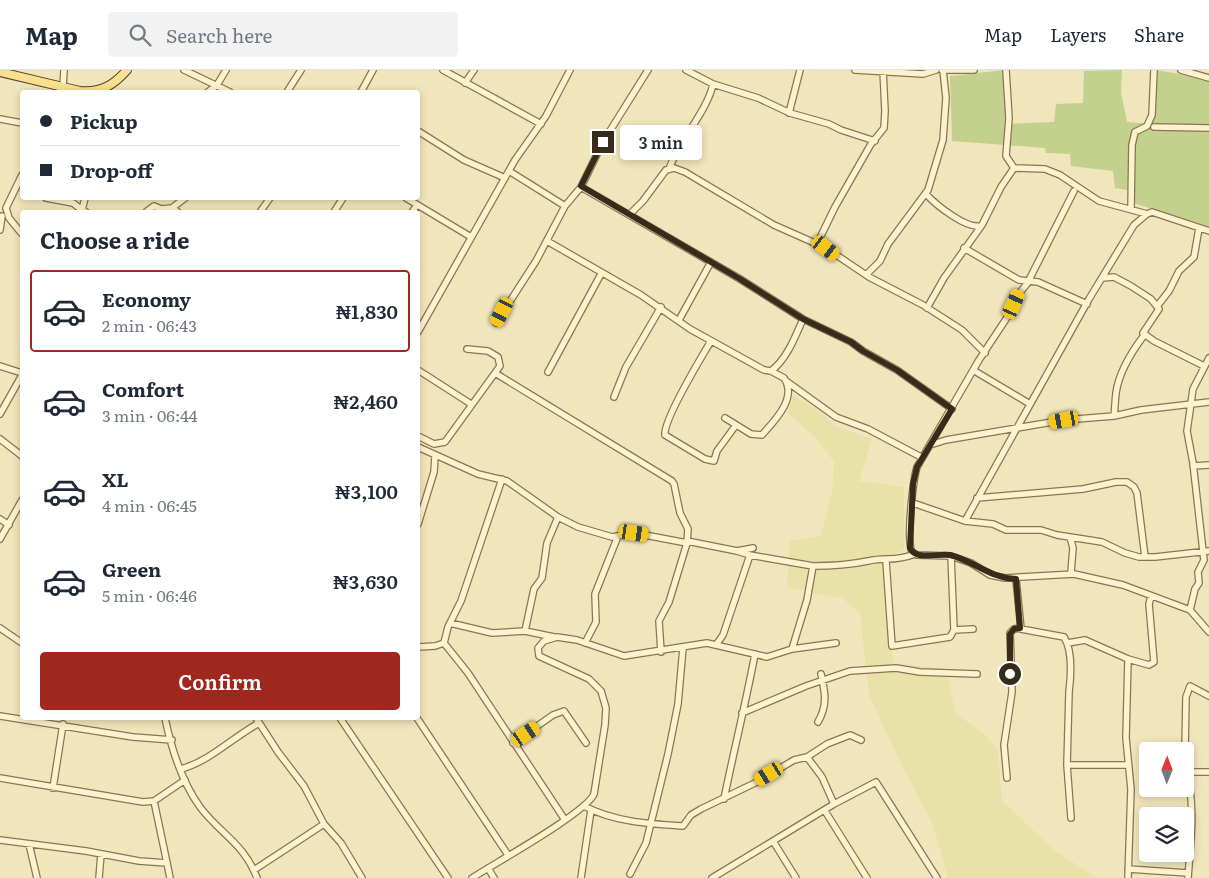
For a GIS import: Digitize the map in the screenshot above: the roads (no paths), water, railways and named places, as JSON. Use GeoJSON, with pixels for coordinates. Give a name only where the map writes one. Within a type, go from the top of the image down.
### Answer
{"type":"FeatureCollection","features":[{"type":"Feature","properties":{"kind":"main road"},"geometry":{"type":"LineString","coordinates":[[95,90],[106,88],[119,79],[127,70]]}},
{"type":"Feature","properties":{"kind":"main road"},"geometry":{"type":"LineString","coordinates":[[0,72],[76,90]]}},
{"type":"Feature","properties":{"kind":"street"},"geometry":{"type":"LineString","coordinates":[[63,87],[64,70]]}},
{"type":"Feature","properties":{"kind":"street"},"geometry":{"type":"LineString","coordinates":[[184,70],[226,90]]}},
{"type":"Feature","properties":{"kind":"street"},"geometry":{"type":"LineString","coordinates":[[211,90],[217,85],[226,70]]}},
{"type":"Feature","properties":{"kind":"street"},"geometry":{"type":"LineString","coordinates":[[288,90],[301,70]]}},
{"type":"Feature","properties":{"kind":"street"},"geometry":{"type":"LineString","coordinates":[[363,90],[373,70]]}},
{"type":"Feature","properties":{"kind":"street"},"geometry":{"type":"LineString","coordinates":[[443,70],[541,124]]}},
{"type":"Feature","properties":{"kind":"street"},"geometry":{"type":"LineString","coordinates":[[465,83],[474,70]]}},
{"type":"Feature","properties":{"kind":"street"},"geometry":{"type":"LineString","coordinates":[[420,328],[509,171],[541,124],[570,70]]}},
{"type":"Feature","properties":{"kind":"street"},"geometry":{"type":"LineString","coordinates":[[496,323],[536,261],[565,206],[581,186],[603,142],[648,70]]}},
{"type":"Feature","properties":{"kind":"street"},"geometry":{"type":"LineString","coordinates":[[789,113],[800,70]]}},
{"type":"Feature","properties":{"kind":"street"},"geometry":{"type":"LineString","coordinates":[[855,70],[883,70],[923,74],[936,70]]}},
{"type":"Feature","properties":{"kind":"street"},"geometry":{"type":"LineString","coordinates":[[817,244],[835,207],[884,128],[883,70]]}},
{"type":"Feature","properties":{"kind":"street"},"geometry":{"type":"LineString","coordinates":[[866,275],[880,261],[888,244],[926,194],[943,140],[946,98],[942,70],[971,70]]}},
{"type":"Feature","properties":{"kind":"street"},"geometry":{"type":"LineString","coordinates":[[1006,70],[1009,118],[1006,156],[1014,168]]}},
{"type":"Feature","properties":{"kind":"street"},"geometry":{"type":"LineString","coordinates":[[1131,209],[1132,145],[1135,132],[1147,126],[1152,115],[1154,70]]}},
{"type":"Feature","properties":{"kind":"street"},"geometry":{"type":"LineString","coordinates":[[1182,70],[1209,78]]}},
{"type":"Feature","properties":{"kind":"street"},"geometry":{"type":"LineString","coordinates":[[689,71],[713,84],[758,98],[789,113],[830,124],[841,130],[875,141]]}},
{"type":"Feature","properties":{"kind":"street"},"geometry":{"type":"LineString","coordinates":[[669,169],[696,118],[710,98],[713,84]]}},
{"type":"Feature","properties":{"kind":"street"},"geometry":{"type":"LineString","coordinates":[[0,119],[20,123]]}},
{"type":"Feature","properties":{"kind":"street"},"geometry":{"type":"LineString","coordinates":[[1154,128],[1209,128]]}},
{"type":"Feature","properties":{"kind":"street"},"geometry":{"type":"LineString","coordinates":[[420,132],[464,160],[505,178]]}},
{"type":"Feature","properties":{"kind":"street"},"geometry":{"type":"LineString","coordinates":[[1014,168],[1039,167],[1060,175],[1099,201],[1151,213],[1209,231]]}},
{"type":"Feature","properties":{"kind":"street"},"geometry":{"type":"LineString","coordinates":[[628,214],[643,201],[663,172],[674,168],[685,172],[774,225],[817,244],[866,275],[927,308],[962,330],[985,353]]}},
{"type":"Feature","properties":{"kind":"street"},"geometry":{"type":"LineString","coordinates":[[927,308],[944,278],[981,226],[1000,187],[1014,168]]}},
{"type":"Feature","properties":{"kind":"street"},"geometry":{"type":"LineString","coordinates":[[509,171],[565,206]]}},
{"type":"Feature","properties":{"kind":"street"},"geometry":{"type":"LineString","coordinates":[[1070,183],[1074,191]]}},
{"type":"Feature","properties":{"kind":"street"},"geometry":{"type":"LineString","coordinates":[[0,230],[8,202],[20,185]]}},
{"type":"Feature","properties":{"kind":"street"},"geometry":{"type":"LineString","coordinates":[[581,186],[711,262],[803,319],[851,342],[897,370],[952,409]]}},
{"type":"Feature","properties":{"kind":"street"},"geometry":{"type":"LineString","coordinates":[[1074,191],[1082,190]]}},
{"type":"Feature","properties":{"kind":"street"},"geometry":{"type":"LineString","coordinates":[[914,554],[909,544],[913,484],[921,457],[952,409],[973,370],[1010,313],[1018,295],[1029,280],[1074,191]]}},
{"type":"Feature","properties":{"kind":"street"},"geometry":{"type":"LineString","coordinates":[[926,194],[937,206],[974,227],[981,226]]}},
{"type":"Feature","properties":{"kind":"street"},"geometry":{"type":"LineString","coordinates":[[57,200],[73,203],[83,210]]}},
{"type":"Feature","properties":{"kind":"street"},"geometry":{"type":"LineString","coordinates":[[73,203],[81,200]]}},
{"type":"Feature","properties":{"kind":"street"},"geometry":{"type":"LineString","coordinates":[[148,210],[151,206],[161,209],[172,208],[182,200]]}},
{"type":"Feature","properties":{"kind":"street"},"geometry":{"type":"LineString","coordinates":[[409,200],[471,238]]}},
{"type":"Feature","properties":{"kind":"street"},"geometry":{"type":"LineString","coordinates":[[413,210],[417,205]]}},
{"type":"Feature","properties":{"kind":"street"},"geometry":{"type":"LineString","coordinates":[[965,521],[1014,429],[1134,225],[1151,213]]}},
{"type":"Feature","properties":{"kind":"street"},"geometry":{"type":"LineString","coordinates":[[3,215],[20,232]]}},
{"type":"Feature","properties":{"kind":"street"},"geometry":{"type":"LineString","coordinates":[[974,227],[975,234]]}},
{"type":"Feature","properties":{"kind":"street"},"geometry":{"type":"LineString","coordinates":[[1114,416],[1116,392],[1125,365],[1132,350],[1145,334],[1143,333],[1158,312],[1158,305],[1169,291],[1179,271],[1192,259],[1199,228]]}},
{"type":"Feature","properties":{"kind":"street"},"geometry":{"type":"LineString","coordinates":[[547,241],[601,274],[661,307],[746,362],[771,371],[836,417],[868,429],[921,457]]}},
{"type":"Feature","properties":{"kind":"street"},"geometry":{"type":"LineString","coordinates":[[964,248],[1019,280],[1029,280],[1070,295],[1087,304]]}},
{"type":"Feature","properties":{"kind":"street"},"geometry":{"type":"LineString","coordinates":[[679,320],[711,262]]}},
{"type":"Feature","properties":{"kind":"street"},"geometry":{"type":"LineString","coordinates":[[1109,268],[1114,277],[1139,291],[1158,305]]}},
{"type":"Feature","properties":{"kind":"street"},"geometry":{"type":"LineString","coordinates":[[548,372],[601,274]]}},
{"type":"Feature","properties":{"kind":"street"},"geometry":{"type":"LineString","coordinates":[[1102,278],[1114,277]]}},
{"type":"Feature","properties":{"kind":"street"},"geometry":{"type":"LineString","coordinates":[[1018,295],[1019,280]]}},
{"type":"Feature","properties":{"kind":"street"},"geometry":{"type":"LineString","coordinates":[[614,397],[626,367],[661,307]]}},
{"type":"Feature","properties":{"kind":"street"},"geometry":{"type":"LineString","coordinates":[[771,371],[794,341],[803,319]]}},
{"type":"Feature","properties":{"kind":"street"},"geometry":{"type":"LineString","coordinates":[[1145,334],[1154,341],[1204,366]]}},
{"type":"Feature","properties":{"kind":"street"},"geometry":{"type":"LineString","coordinates":[[711,341],[681,395],[665,429],[666,436],[705,459],[714,461],[717,451],[736,425]]}},
{"type":"Feature","properties":{"kind":"street"},"geometry":{"type":"LineString","coordinates":[[420,437],[434,444],[445,442],[450,438],[471,404],[500,366],[498,357],[488,351],[467,349]]}},
{"type":"Feature","properties":{"kind":"street"},"geometry":{"type":"LineString","coordinates":[[1190,610],[1195,589],[1199,583],[1198,572],[1204,560],[1194,466],[1187,431],[1193,389],[1209,358]]}},
{"type":"Feature","properties":{"kind":"street"},"geometry":{"type":"LineString","coordinates":[[0,366],[20,373]]}},
{"type":"Feature","properties":{"kind":"street"},"geometry":{"type":"LineString","coordinates":[[973,370],[1030,404]]}},
{"type":"Feature","properties":{"kind":"street"},"geometry":{"type":"LineString","coordinates":[[420,371],[471,404]]}},
{"type":"Feature","properties":{"kind":"street"},"geometry":{"type":"LineString","coordinates":[[495,373],[672,481],[680,513],[688,529],[687,542],[669,602],[659,621],[661,652]]}},
{"type":"Feature","properties":{"kind":"street"},"geometry":{"type":"LineString","coordinates":[[0,414],[20,378]]}},
{"type":"Feature","properties":{"kind":"street"},"geometry":{"type":"LineString","coordinates":[[725,418],[751,434],[762,436],[784,406],[788,393],[786,381]]}},
{"type":"Feature","properties":{"kind":"street"},"geometry":{"type":"LineString","coordinates":[[930,445],[946,440],[1064,420],[1114,416],[1141,410],[1191,406],[1209,402]]}},
{"type":"Feature","properties":{"kind":"street"},"geometry":{"type":"LineString","coordinates":[[0,439],[20,454]]}},
{"type":"Feature","properties":{"kind":"street"},"geometry":{"type":"LineString","coordinates":[[420,448],[478,474],[502,479],[578,527],[616,538],[634,533],[813,566],[855,566],[869,561],[898,560],[914,554],[951,556],[971,563],[990,575],[1016,579],[1051,574],[1087,575],[1124,584],[1190,610],[1209,632]]}},
{"type":"Feature","properties":{"kind":"street"},"geometry":{"type":"LineString","coordinates":[[420,518],[434,472],[436,456]]}},
{"type":"Feature","properties":{"kind":"street"},"geometry":{"type":"LineString","coordinates":[[1194,466],[1209,465]]}},
{"type":"Feature","properties":{"kind":"street"},"geometry":{"type":"LineString","coordinates":[[444,644],[450,624],[461,601],[502,479]]}},
{"type":"Feature","properties":{"kind":"street"},"geometry":{"type":"LineString","coordinates":[[977,498],[1082,489],[1116,482],[1127,482],[1134,487],[1137,493],[1145,557]]}},
{"type":"Feature","properties":{"kind":"street"},"geometry":{"type":"LineString","coordinates":[[913,503],[965,521],[993,524],[1006,530],[1038,530],[1102,542],[1124,553],[1145,557],[1209,551]]}},
{"type":"Feature","properties":{"kind":"street"},"geometry":{"type":"LineString","coordinates":[[0,539],[20,505]]}},
{"type":"Feature","properties":{"kind":"street"},"geometry":{"type":"LineString","coordinates":[[16,514],[20,517]]}},
{"type":"Feature","properties":{"kind":"street"},"geometry":{"type":"LineString","coordinates":[[525,631],[534,589],[542,578],[547,543],[558,516]]}},
{"type":"Feature","properties":{"kind":"street"},"geometry":{"type":"LineString","coordinates":[[0,519],[9,525]]}},
{"type":"Feature","properties":{"kind":"street"},"geometry":{"type":"LineString","coordinates":[[1070,536],[1073,548],[1071,572]]}},
{"type":"Feature","properties":{"kind":"street"},"geometry":{"type":"LineString","coordinates":[[585,644],[596,622],[595,594],[616,538]]}},
{"type":"Feature","properties":{"kind":"street"},"geometry":{"type":"LineString","coordinates":[[737,552],[752,548]]}},
{"type":"Feature","properties":{"kind":"street"},"geometry":{"type":"LineString","coordinates":[[716,645],[723,635],[750,555]]}},
{"type":"Feature","properties":{"kind":"street"},"geometry":{"type":"LineString","coordinates":[[886,561],[892,646],[950,637],[954,630],[951,556]]}},
{"type":"Feature","properties":{"kind":"street"},"geometry":{"type":"LineString","coordinates":[[792,649],[807,600],[813,566]]}},
{"type":"Feature","properties":{"kind":"street"},"geometry":{"type":"LineString","coordinates":[[1016,579],[1020,628]]}},
{"type":"Feature","properties":{"kind":"street"},"geometry":{"type":"LineString","coordinates":[[1068,642],[1085,640],[1128,659],[1149,665],[1154,662],[1149,604],[1151,596]]}},
{"type":"Feature","properties":{"kind":"street"},"geometry":{"type":"LineString","coordinates":[[450,624],[492,632],[525,631],[585,644],[624,656],[661,652],[700,644],[716,645],[773,657],[792,649],[836,643]]}},
{"type":"Feature","properties":{"kind":"street"},"geometry":{"type":"LineString","coordinates":[[0,628],[20,642]]}},
{"type":"Feature","properties":{"kind":"street"},"geometry":{"type":"LineString","coordinates":[[1006,778],[1004,745],[1012,692],[1010,634],[1014,629],[1020,628],[1024,631],[1064,637],[1068,642],[1071,684],[1069,692],[1067,764],[1071,818]]}},
{"type":"Feature","properties":{"kind":"street"},"geometry":{"type":"LineString","coordinates":[[954,630],[973,629]]}},
{"type":"Feature","properties":{"kind":"street"},"geometry":{"type":"LineString","coordinates":[[472,878],[564,820],[590,802],[594,794],[606,708],[601,691],[589,679],[539,656],[538,648],[544,642],[555,637]]}},
{"type":"Feature","properties":{"kind":"street"},"geometry":{"type":"LineString","coordinates":[[420,647],[444,644]]}},
{"type":"Feature","properties":{"kind":"street"},"geometry":{"type":"LineString","coordinates":[[444,644],[468,673],[564,820]]}},
{"type":"Feature","properties":{"kind":"street"},"geometry":{"type":"LineString","coordinates":[[630,874],[646,843],[651,823],[676,712],[683,648]]}},
{"type":"Feature","properties":{"kind":"street"},"geometry":{"type":"LineString","coordinates":[[724,798],[742,713],[749,691],[755,654]]}},
{"type":"Feature","properties":{"kind":"street"},"geometry":{"type":"LineString","coordinates":[[1128,659],[1127,765],[1131,789],[1128,878]]}},
{"type":"Feature","properties":{"kind":"street"},"geometry":{"type":"LineString","coordinates":[[742,713],[821,677],[850,671],[896,668],[920,672],[976,674]]}},
{"type":"Feature","properties":{"kind":"street"},"geometry":{"type":"LineString","coordinates":[[818,722],[825,711],[826,698],[821,677]]}},
{"type":"Feature","properties":{"kind":"street"},"geometry":{"type":"LineString","coordinates":[[1185,742],[1186,697],[1190,686],[1209,696]]}},
{"type":"Feature","properties":{"kind":"street"},"geometry":{"type":"LineString","coordinates":[[513,743],[553,715],[564,711],[586,743]]}},
{"type":"Feature","properties":{"kind":"street"},"geometry":{"type":"LineString","coordinates":[[0,716],[20,718]]}},
{"type":"Feature","properties":{"kind":"street"},"geometry":{"type":"LineString","coordinates":[[51,720],[133,737],[172,740]]}},
{"type":"Feature","properties":{"kind":"street"},"geometry":{"type":"LineString","coordinates":[[166,720],[185,780],[200,807],[240,846],[257,878]]}},
{"type":"Feature","properties":{"kind":"street"},"geometry":{"type":"LineString","coordinates":[[181,769],[200,763],[257,720],[304,786],[324,824],[345,849],[362,878]]}},
{"type":"Feature","properties":{"kind":"street"},"geometry":{"type":"LineString","coordinates":[[341,720],[448,878]]}},
{"type":"Feature","properties":{"kind":"street"},"geometry":{"type":"LineString","coordinates":[[418,720],[508,855]]}},
{"type":"Feature","properties":{"kind":"street"},"geometry":{"type":"LineString","coordinates":[[53,788],[63,724]]}},
{"type":"Feature","properties":{"kind":"street"},"geometry":{"type":"LineString","coordinates":[[584,806],[624,820],[683,826],[696,812],[794,760],[806,757],[827,744],[850,735],[861,740]]}},
{"type":"Feature","properties":{"kind":"street"},"geometry":{"type":"LineString","coordinates":[[806,757],[822,777],[834,804]]}},
{"type":"Feature","properties":{"kind":"street"},"geometry":{"type":"LineString","coordinates":[[1067,764],[1127,765]]}},
{"type":"Feature","properties":{"kind":"street"},"geometry":{"type":"LineString","coordinates":[[1194,772],[1209,772]]}},
{"type":"Feature","properties":{"kind":"street"},"geometry":{"type":"LineString","coordinates":[[0,778],[143,802],[154,801],[185,780]]}},
{"type":"Feature","properties":{"kind":"street"},"geometry":{"type":"LineString","coordinates":[[715,877],[834,804],[876,782],[937,878]]}},
{"type":"Feature","properties":{"kind":"street"},"geometry":{"type":"LineString","coordinates":[[1128,869],[1188,875],[1193,821],[1192,798]]}},
{"type":"Feature","properties":{"kind":"street"},"geometry":{"type":"LineString","coordinates":[[154,801],[170,878]]}},
{"type":"Feature","properties":{"kind":"street"},"geometry":{"type":"LineString","coordinates":[[580,878],[592,810]]}},
{"type":"Feature","properties":{"kind":"street"},"geometry":{"type":"LineString","coordinates":[[825,810],[867,878]]}},
{"type":"Feature","properties":{"kind":"street"},"geometry":{"type":"LineString","coordinates":[[254,870],[324,824]]}},
{"type":"Feature","properties":{"kind":"street"},"geometry":{"type":"LineString","coordinates":[[0,840],[101,854],[139,862],[167,863]]}},
{"type":"Feature","properties":{"kind":"street"},"geometry":{"type":"LineString","coordinates":[[773,841],[796,878]]}},
{"type":"Feature","properties":{"kind":"street"},"geometry":{"type":"LineString","coordinates":[[29,844],[37,878]]}},
{"type":"Feature","properties":{"kind":"street"},"geometry":{"type":"LineString","coordinates":[[99,878],[101,854]]}},
{"type":"Feature","properties":{"kind":"street"},"geometry":{"type":"LineString","coordinates":[[488,868],[494,878]]}}]}
